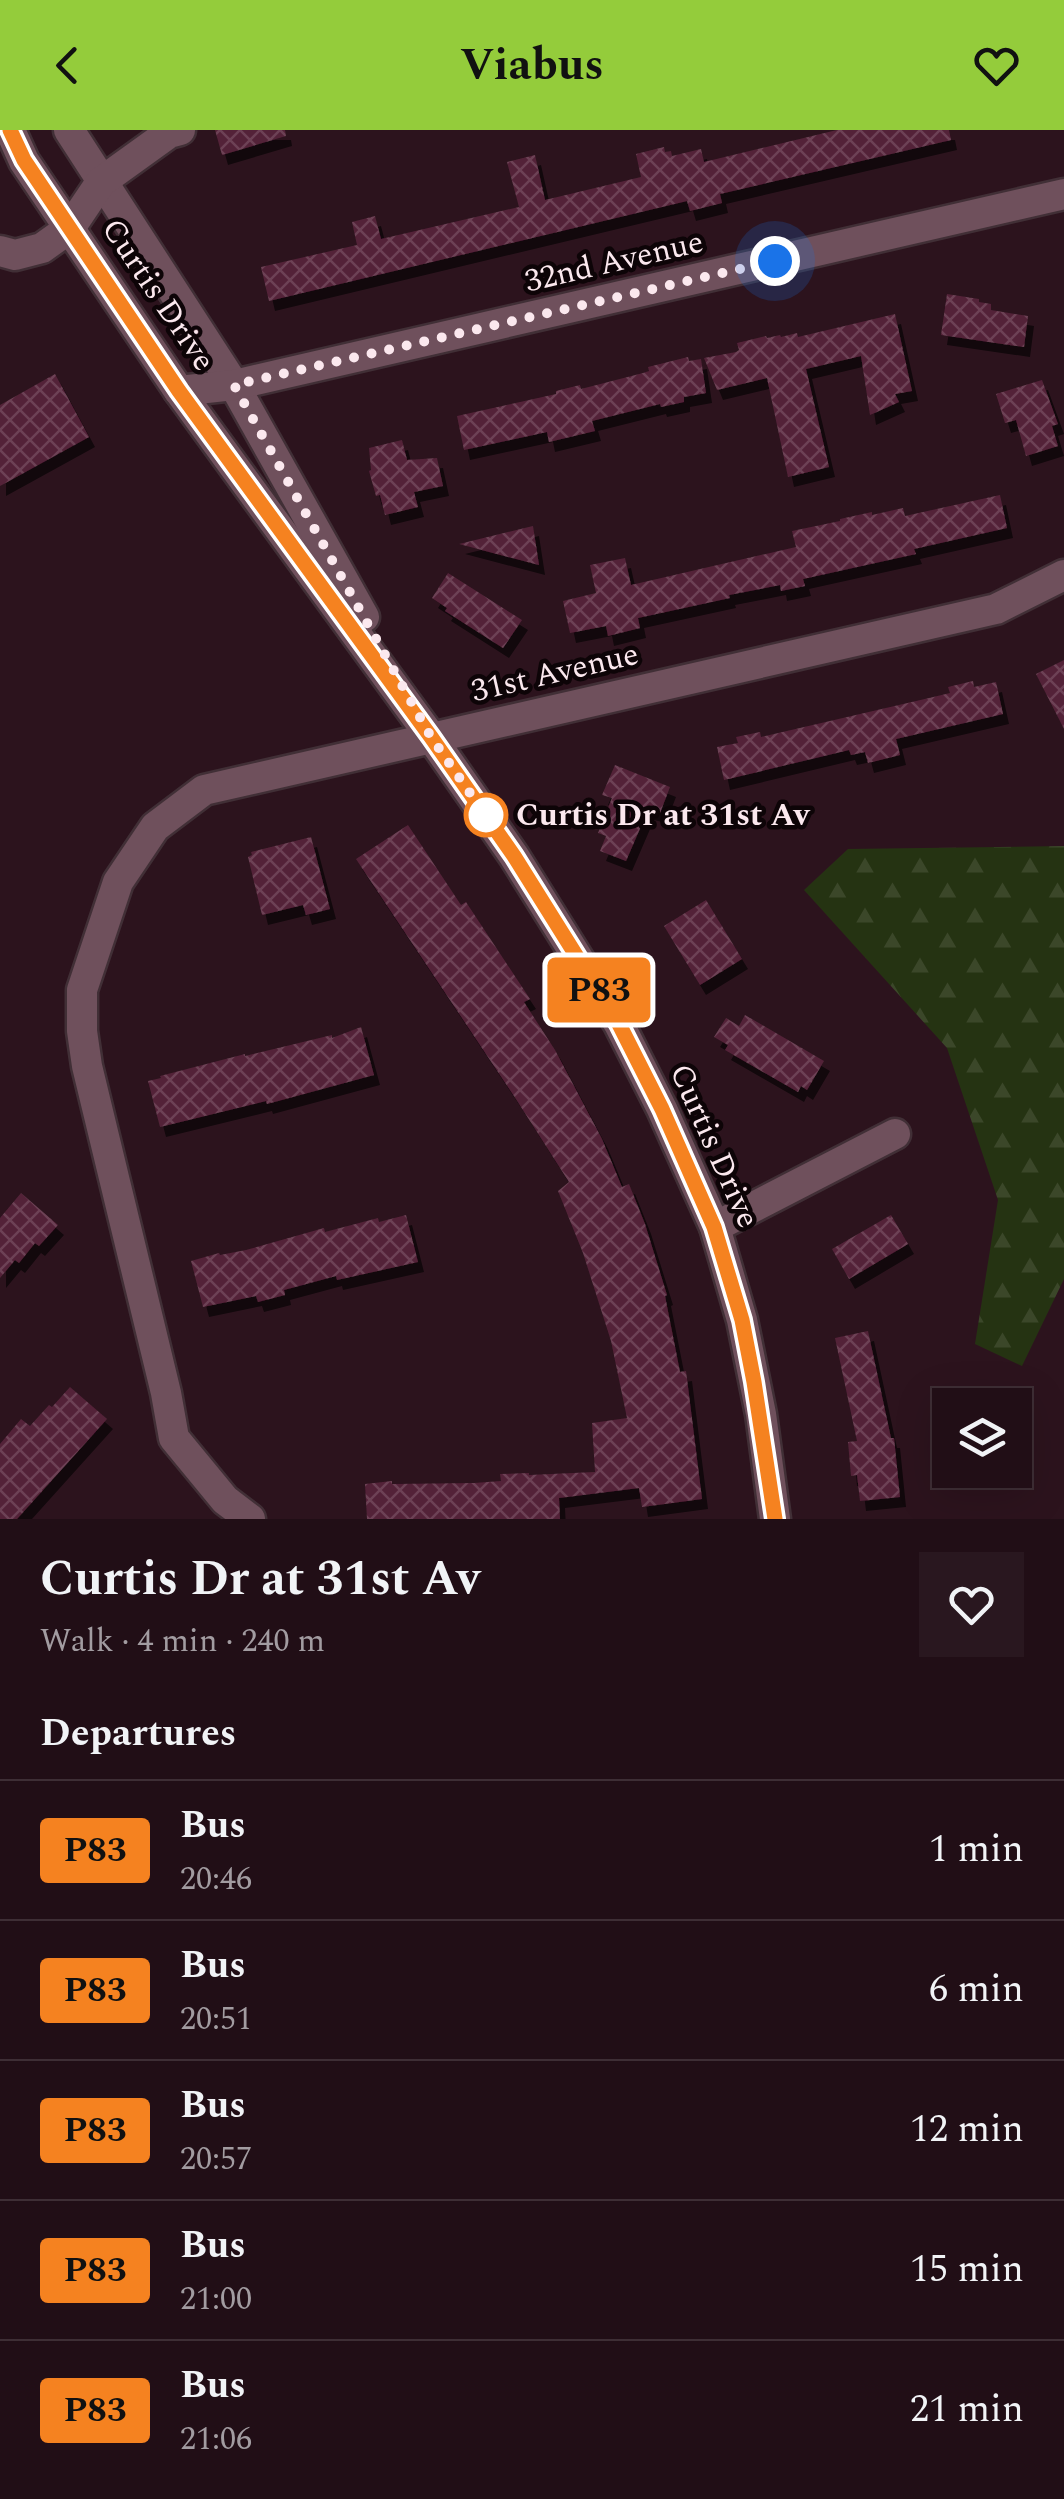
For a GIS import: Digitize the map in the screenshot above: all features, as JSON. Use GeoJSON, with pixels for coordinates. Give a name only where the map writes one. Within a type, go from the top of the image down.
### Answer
{"type":"FeatureCollection","features":[{"type":"Feature","properties":{"kind":"street","name":"Curtis Drive"},"geometry":{"type":"LineString","coordinates":[[10,130],[24,160],[179,391],[514,856],[619,1024],[714,1227],[746,1339],[775,1519]]}},
{"type":"Feature","properties":{"kind":"street","name":"Curtis Drive"},"geometry":{"type":"LineString","coordinates":[[69,130],[234,385],[431,737]]}},
{"type":"Feature","properties":{"kind":"street"},"geometry":{"type":"LineString","coordinates":[[0,251],[15,255],[42,248],[70,228],[101,182],[169,133],[180,130]]}},
{"type":"Feature","properties":{"kind":"street","name":"32nd Avenue"},"geometry":{"type":"LineString","coordinates":[[179,391],[234,385],[1064,194]]}},
{"type":"Feature","properties":{"kind":"street","name":"31st Avenue"},"geometry":{"type":"LineString","coordinates":[[250,1519],[225,1500],[174,1438],[87,1066],[82,1030],[82,990],[118,882],[154,827],[204,790],[996,609],[1064,575]]}},
{"type":"Feature","properties":{"kind":"street"},"geometry":{"type":"LineString","coordinates":[[714,1227],[896,1134]]}},
{"type":"Feature","properties":{"kind":"green space"},"geometry":{"type":"Polygon","coordinates":[[[1064,846],[1064,1279],[1022,1366],[975,1344],[998,1200],[947,1048],[804,890],[848,849],[1064,846]]]}},
{"type":"Feature","properties":{"kind":"building"},"geometry":{"type":"Polygon","coordinates":[[[215,130],[285,130],[286,136],[222,155],[215,130]]]}},
{"type":"Feature","properties":{"kind":"building"},"geometry":{"type":"Polygon","coordinates":[[[837,130],[949,130],[951,140],[720,194],[722,203],[690,211],[687,201],[269,301],[261,267],[357,245],[352,222],[375,216],[381,239],[519,207],[507,162],[535,155],[545,200],[641,177],[636,154],[664,147],[672,156],[701,149],[704,162],[837,130]]]}},
{"type":"Feature","properties":{"kind":"building"},"geometry":{"type":"Polygon","coordinates":[[[947,294],[979,299],[991,304],[991,310],[1028,316],[1024,347],[941,335],[947,294]]]}},
{"type":"Feature","properties":{"kind":"building"},"geometry":{"type":"Polygon","coordinates":[[[895,314],[912,391],[895,394],[899,402],[870,415],[861,356],[806,369],[829,467],[788,477],[767,378],[717,390],[704,358],[736,352],[737,343],[766,336],[797,333],[798,337],[895,314]]]}},
{"type":"Feature","properties":{"kind":"building"},"geometry":{"type":"Polygon","coordinates":[[[688,357],[689,361],[701,359],[706,393],[684,397],[684,402],[592,421],[595,431],[549,442],[547,432],[464,450],[457,416],[580,385],[581,389],[688,357]]]}},
{"type":"Feature","properties":{"kind":"building"},"geometry":{"type":"Polygon","coordinates":[[[55,374],[89,437],[0,486],[0,405],[55,374]]]}},
{"type":"Feature","properties":{"kind":"building"},"geometry":{"type":"Polygon","coordinates":[[[1042,380],[1058,424],[1052,426],[1058,446],[1026,456],[1016,420],[1005,423],[996,394],[1042,380]]]}},
{"type":"Feature","properties":{"kind":"building"},"geometry":{"type":"Polygon","coordinates":[[[402,440],[407,460],[437,458],[443,486],[414,492],[418,507],[385,515],[369,471],[369,448],[402,440]]]}},
{"type":"Feature","properties":{"kind":"building"},"geometry":{"type":"Polygon","coordinates":[[[1000,495],[1007,528],[914,549],[916,554],[803,579],[805,586],[781,591],[780,585],[638,618],[640,628],[608,636],[606,626],[570,633],[563,601],[596,593],[590,565],[625,558],[631,585],[796,547],[792,531],[840,519],[903,508],[905,516],[1000,495]]]}},
{"type":"Feature","properties":{"kind":"building"},"geometry":{"type":"Polygon","coordinates":[[[533,526],[539,565],[459,544],[533,526]]]}},
{"type":"Feature","properties":{"kind":"building"},"geometry":{"type":"Polygon","coordinates":[[[448,573],[522,620],[503,648],[445,611],[447,608],[432,598],[448,573]]]}},
{"type":"Feature","properties":{"kind":"building"},"geometry":{"type":"Polygon","coordinates":[[[1064,660],[1064,729],[1036,674],[1064,660]]]}},
{"type":"Feature","properties":{"kind":"building"},"geometry":{"type":"Polygon","coordinates":[[[973,681],[974,687],[996,682],[1003,714],[896,739],[900,755],[868,763],[865,752],[851,755],[849,750],[724,780],[717,747],[738,743],[736,737],[760,732],[761,737],[929,698],[950,693],[948,687],[973,681]]]}},
{"type":"Feature","properties":{"kind":"building"},"geometry":{"type":"Polygon","coordinates":[[[615,765],[670,787],[660,813],[648,810],[626,861],[600,851],[606,836],[598,833],[612,798],[602,795],[615,765]]]}},
{"type":"Feature","properties":{"kind":"building"},"geometry":{"type":"Polygon","coordinates":[[[408,825],[461,905],[466,902],[530,999],[524,1002],[555,1050],[602,1139],[622,1187],[629,1184],[667,1295],[680,1372],[686,1371],[702,1499],[642,1507],[639,1488],[559,1498],[560,1519],[367,1519],[365,1484],[474,1483],[501,1481],[500,1474],[595,1472],[592,1423],[627,1418],[611,1341],[558,1191],[569,1182],[356,859],[408,825]]]}},
{"type":"Feature","properties":{"kind":"building"},"geometry":{"type":"Polygon","coordinates":[[[311,837],[330,909],[306,915],[303,905],[262,915],[248,857],[251,852],[311,837]]]}},
{"type":"Feature","properties":{"kind":"building"},"geometry":{"type":"Polygon","coordinates":[[[706,900],[742,959],[700,985],[664,926],[706,900]]]}},
{"type":"Feature","properties":{"kind":"building"},"geometry":{"type":"Polygon","coordinates":[[[745,1015],[824,1061],[807,1090],[801,1086],[798,1092],[725,1050],[728,1045],[714,1037],[726,1018],[739,1026],[745,1015]]]}},
{"type":"Feature","properties":{"kind":"building"},"geometry":{"type":"Polygon","coordinates":[[[361,1027],[374,1075],[160,1127],[148,1081],[245,1054],[332,1038],[361,1027]]]}},
{"type":"Feature","properties":{"kind":"building"},"geometry":{"type":"Polygon","coordinates":[[[21,1193],[58,1225],[39,1246],[35,1243],[19,1263],[15,1260],[0,1278],[0,1218],[21,1193]]]}},
{"type":"Feature","properties":{"kind":"building"},"geometry":{"type":"Polygon","coordinates":[[[406,1215],[418,1262],[337,1280],[336,1276],[284,1290],[285,1295],[258,1302],[256,1296],[203,1307],[191,1261],[324,1228],[325,1232],[406,1215]]]}},
{"type":"Feature","properties":{"kind":"building"},"geometry":{"type":"Polygon","coordinates":[[[891,1215],[908,1244],[849,1279],[832,1249],[891,1215]]]}},
{"type":"Feature","properties":{"kind":"building"},"geometry":{"type":"Polygon","coordinates":[[[868,1331],[894,1438],[900,1497],[860,1501],[857,1475],[851,1476],[848,1442],[857,1441],[835,1338],[868,1331]]]}},
{"type":"Feature","properties":{"kind":"building"},"geometry":{"type":"Polygon","coordinates":[[[70,1387],[107,1419],[17,1519],[0,1519],[0,1444],[21,1419],[30,1426],[70,1387]]]}},
{"type":"Feature","properties":{"kind":"bus line","name":"P83"},"geometry":{"type":"LineString","coordinates":[[10,130],[24,160],[179,391],[514,856],[619,1024],[714,1227],[742,1320],[761,1414],[775,1519]]}},
{"type":"Feature","properties":{"kind":"place","name":"Curtis Dr at 31st Av"},"geometry":{"type":"Point","coordinates":[486,815]}},
{"type":"Feature","properties":{"kind":"route"},"geometry":{"type":"LineString","coordinates":[[486,815],[493,826],[431,737],[234,385],[775,261]]}}]}
